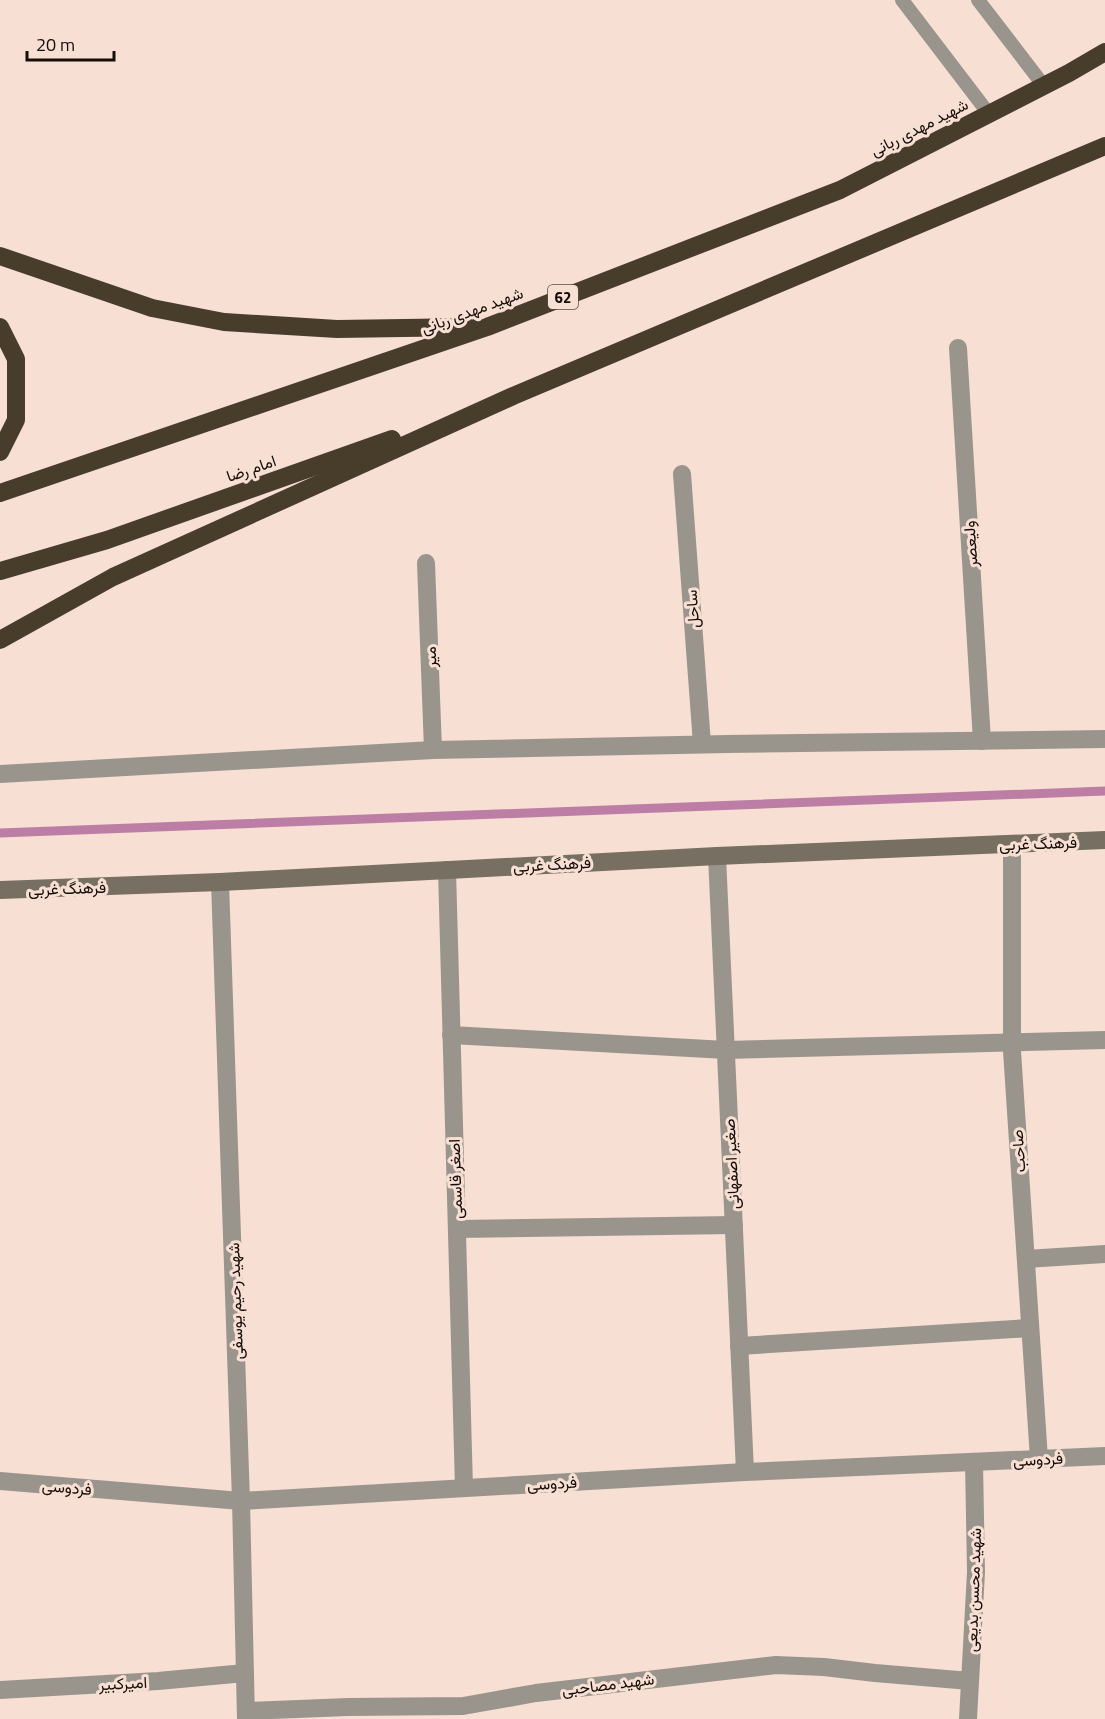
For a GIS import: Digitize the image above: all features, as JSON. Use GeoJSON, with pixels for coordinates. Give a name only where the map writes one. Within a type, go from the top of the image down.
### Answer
{"type":"FeatureCollection","features":[{"type":"Feature","properties":{"kind":"highway","name":"شهید مهدی ربانی"},"geometry":{"type":"LineString","coordinates":[[0,493],[487,327],[840,190],[1044,86],[1105,52]]}},
{"type":"Feature","properties":{"kind":"highway"},"geometry":{"type":"LineString","coordinates":[[0,640],[113,577],[513,396],[1105,146]]}},
{"type":"Feature","properties":{"kind":"highway"},"geometry":{"type":"LineString","coordinates":[[0,256],[152,308],[224,322],[337,329],[487,327]]}},
{"type":"Feature","properties":{"kind":"highway"},"geometry":{"type":"LineString","coordinates":[[0,327],[16,359],[16,420],[0,452]]}},
{"type":"Feature","properties":{"kind":"highway","name":"امام رضا"},"geometry":{"type":"LineString","coordinates":[[0,571],[107,540],[513,396]]}},
{"type":"Feature","properties":{"kind":"street","name":"ولیعصر"},"geometry":{"type":"LineString","coordinates":[[958,348],[982,741]]}},
{"type":"Feature","properties":{"kind":"street","name":"ساحل"},"geometry":{"type":"LineString","coordinates":[[682,474],[702,744]]}},
{"type":"Feature","properties":{"kind":"street","name":"میر"},"geometry":{"type":"LineString","coordinates":[[426,563],[433,750]]}},
{"type":"Feature","properties":{"kind":"street"},"geometry":{"type":"LineString","coordinates":[[0,774],[433,750],[1105,739]]}},
{"type":"Feature","properties":{"kind":"street","name":"فرهنگ غربی"},"geometry":{"type":"LineString","coordinates":[[0,890],[220,882],[717,856],[1105,840]]}},
{"type":"Feature","properties":{"kind":"street","name":"صاحب"},"geometry":{"type":"LineString","coordinates":[[1012,844],[1012,1042],[1039,1459]]}},
{"type":"Feature","properties":{"kind":"street","name":"صغیر اصفهانی"},"geometry":{"type":"LineString","coordinates":[[717,856],[745,1472]]}},
{"type":"Feature","properties":{"kind":"street","name":"اصغر قاسمی"},"geometry":{"type":"LineString","coordinates":[[447,870],[464,1488]]}},
{"type":"Feature","properties":{"kind":"street","name":"شهید رحیم یوسفی"},"geometry":{"type":"LineString","coordinates":[[220,882],[242,1501],[246,1715]]}},
{"type":"Feature","properties":{"kind":"street"},"geometry":{"type":"LineString","coordinates":[[451,1035],[726,1050],[1105,1040]]}},
{"type":"Feature","properties":{"kind":"street"},"geometry":{"type":"LineString","coordinates":[[457,1230],[734,1225]]}},
{"type":"Feature","properties":{"kind":"street"},"geometry":{"type":"LineString","coordinates":[[1026,1259],[1105,1254]]}},
{"type":"Feature","properties":{"kind":"street"},"geometry":{"type":"LineString","coordinates":[[739,1346],[1030,1328]]}},
{"type":"Feature","properties":{"kind":"street","name":"فردوسی"},"geometry":{"type":"LineString","coordinates":[[0,1481],[242,1501],[745,1472],[1105,1456]]}},
{"type":"Feature","properties":{"kind":"street","name":"شهید محسن بدیعی"},"geometry":{"type":"LineString","coordinates":[[968,1719],[976,1572],[974,1462]]}},
{"type":"Feature","properties":{"kind":"street","name":"شهید مصاحبی"},"geometry":{"type":"LineString","coordinates":[[246,1715],[348,1707],[463,1706],[536,1693],[776,1665],[824,1667],[970,1681]]}},
{"type":"Feature","properties":{"kind":"street","name":"امیرکبیر"},"geometry":{"type":"LineString","coordinates":[[0,1690],[158,1681],[245,1673]]}},
{"type":"Feature","properties":{"kind":"lane"},"geometry":{"type":"LineString","coordinates":[[902,0],[989,114]]}},
{"type":"Feature","properties":{"kind":"lane"},"geometry":{"type":"LineString","coordinates":[[978,0],[1044,86]]}},
{"type":"Feature","properties":{"kind":"waterway"},"geometry":{"type":"LineString","coordinates":[[0,833],[1105,791]]}}]}
